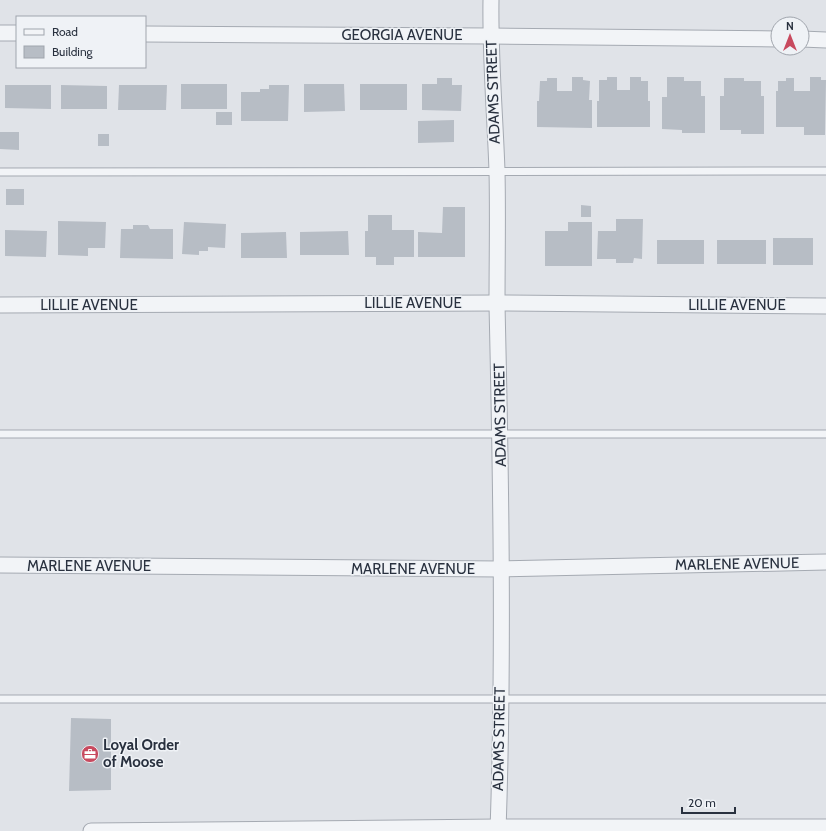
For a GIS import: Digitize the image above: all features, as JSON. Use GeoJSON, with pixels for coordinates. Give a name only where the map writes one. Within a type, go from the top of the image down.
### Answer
{"type":"FeatureCollection","features":[{"type":"Feature","properties":{"kind":"street","name":"ADAMS STREET"},"geometry":{"type":"LineString","coordinates":[[491,0],[491,36],[497,171],[497,303],[500,435],[500,700],[498,829]]}},
{"type":"Feature","properties":{"kind":"street"},"geometry":{"type":"LineString","coordinates":[[0,33],[16,33]]}},
{"type":"Feature","properties":{"kind":"street","name":"GEORGIA AVENUE"},"geometry":{"type":"LineString","coordinates":[[146,34],[770,39]]}},
{"type":"Feature","properties":{"kind":"street"},"geometry":{"type":"LineString","coordinates":[[810,39],[826,40]]}},
{"type":"Feature","properties":{"kind":"street","name":"LILLIE AVENUE"},"geometry":{"type":"LineString","coordinates":[[0,305],[497,303],[826,306]]}},
{"type":"Feature","properties":{"kind":"street","name":"MARLENE AVENUE"},"geometry":{"type":"LineString","coordinates":[[0,565],[500,569],[826,562]]}},
{"type":"Feature","properties":{"kind":"street"},"geometry":{"type":"LineString","coordinates":[[91,831],[826,826]]}},
{"type":"Feature","properties":{"kind":"lane"},"geometry":{"type":"LineString","coordinates":[[0,172],[826,171]]}},
{"type":"Feature","properties":{"kind":"lane"},"geometry":{"type":"LineString","coordinates":[[0,434],[826,434]]}},
{"type":"Feature","properties":{"kind":"lane"},"geometry":{"type":"LineString","coordinates":[[0,699],[826,699]]}},
{"type":"Feature","properties":{"kind":"building"},"geometry":{"type":"Polygon","coordinates":[[[572,77],[583,77],[583,80],[590,81],[589,100],[592,100],[592,128],[537,127],[537,101],[539,101],[540,81],[547,81],[547,78],[557,78],[557,91],[572,91],[572,77]]]}},
{"type":"Feature","properties":{"kind":"building"},"geometry":{"type":"Polygon","coordinates":[[[607,77],[617,77],[617,90],[630,90],[630,77],[641,77],[641,81],[648,81],[650,127],[597,127],[599,80],[607,80],[607,77]]]}},
{"type":"Feature","properties":{"kind":"building"},"geometry":{"type":"Polygon","coordinates":[[[667,77],[684,77],[684,81],[701,81],[701,96],[705,96],[705,133],[682,133],[682,130],[662,129],[662,97],[667,97],[667,77]]]}},
{"type":"Feature","properties":{"kind":"building"},"geometry":{"type":"Polygon","coordinates":[[[810,77],[821,77],[821,80],[826,80],[825,135],[804,135],[804,127],[776,127],[776,91],[778,91],[778,81],[786,81],[786,78],[794,78],[794,91],[810,91],[810,77]]]}},
{"type":"Feature","properties":{"kind":"building"},"geometry":{"type":"Polygon","coordinates":[[[437,78],[452,78],[452,85],[462,85],[461,111],[422,110],[422,84],[437,84],[437,78]]]}},
{"type":"Feature","properties":{"kind":"building"},"geometry":{"type":"Polygon","coordinates":[[[724,78],[744,78],[744,81],[761,81],[761,96],[764,96],[764,134],[741,134],[741,130],[720,130],[720,96],[724,96],[724,78]]]}},
{"type":"Feature","properties":{"kind":"building"},"geometry":{"type":"Polygon","coordinates":[[[181,84],[227,84],[227,109],[181,109],[181,84]]]}},
{"type":"Feature","properties":{"kind":"building"},"geometry":{"type":"Polygon","coordinates":[[[304,84],[344,84],[345,111],[304,112],[304,84]]]}},
{"type":"Feature","properties":{"kind":"building"},"geometry":{"type":"Polygon","coordinates":[[[360,84],[407,84],[407,110],[360,110],[360,84]]]}},
{"type":"Feature","properties":{"kind":"building"},"geometry":{"type":"Polygon","coordinates":[[[5,85],[51,85],[51,109],[5,108],[5,85]]]}},
{"type":"Feature","properties":{"kind":"building"},"geometry":{"type":"Polygon","coordinates":[[[61,85],[107,86],[107,109],[61,109],[61,85]]]}},
{"type":"Feature","properties":{"kind":"building"},"geometry":{"type":"Polygon","coordinates":[[[119,85],[167,85],[166,110],[118,110],[119,85]]]}},
{"type":"Feature","properties":{"kind":"building"},"geometry":{"type":"Polygon","coordinates":[[[269,85],[289,85],[288,121],[241,121],[241,92],[260,92],[260,89],[269,89],[269,85]]]}},
{"type":"Feature","properties":{"kind":"building"},"geometry":{"type":"Polygon","coordinates":[[[216,112],[232,112],[232,125],[216,125],[216,112]]]}},
{"type":"Feature","properties":{"kind":"building"},"geometry":{"type":"Polygon","coordinates":[[[454,120],[454,142],[418,143],[418,121],[454,120]]]}},
{"type":"Feature","properties":{"kind":"building"},"geometry":{"type":"Polygon","coordinates":[[[0,132],[19,132],[19,150],[0,149],[0,132]]]}},
{"type":"Feature","properties":{"kind":"building"},"geometry":{"type":"Polygon","coordinates":[[[98,134],[109,134],[109,146],[98,146],[98,134]]]}},
{"type":"Feature","properties":{"kind":"building"},"geometry":{"type":"Polygon","coordinates":[[[6,189],[24,189],[24,205],[6,205],[6,189]]]}},
{"type":"Feature","properties":{"kind":"building"},"geometry":{"type":"Polygon","coordinates":[[[581,205],[591,206],[591,217],[581,217],[581,205]]]}},
{"type":"Feature","properties":{"kind":"building"},"geometry":{"type":"Polygon","coordinates":[[[443,207],[465,207],[465,257],[418,257],[418,232],[442,233],[443,207]]]}},
{"type":"Feature","properties":{"kind":"building"},"geometry":{"type":"Polygon","coordinates":[[[368,215],[392,215],[392,230],[414,230],[414,257],[394,257],[394,265],[376,265],[376,257],[365,257],[365,231],[368,231],[368,215]]]}},
{"type":"Feature","properties":{"kind":"building"},"geometry":{"type":"Polygon","coordinates":[[[616,219],[643,219],[642,259],[634,258],[633,263],[616,263],[616,259],[597,259],[598,231],[616,231],[616,219]]]}},
{"type":"Feature","properties":{"kind":"building"},"geometry":{"type":"Polygon","coordinates":[[[58,221],[106,222],[105,248],[88,248],[88,256],[58,255],[58,221]]]}},
{"type":"Feature","properties":{"kind":"building"},"geometry":{"type":"Polygon","coordinates":[[[184,222],[226,224],[225,248],[208,247],[208,251],[199,251],[199,255],[182,254],[184,222]]]}},
{"type":"Feature","properties":{"kind":"building"},"geometry":{"type":"Polygon","coordinates":[[[568,222],[592,222],[592,266],[545,266],[545,231],[568,231],[568,222]]]}},
{"type":"Feature","properties":{"kind":"building"},"geometry":{"type":"Polygon","coordinates":[[[133,225],[148,225],[150,229],[173,229],[173,259],[120,258],[121,229],[133,229],[133,225]]]}},
{"type":"Feature","properties":{"kind":"building"},"geometry":{"type":"Polygon","coordinates":[[[5,230],[47,231],[46,257],[5,256],[5,230]]]}},
{"type":"Feature","properties":{"kind":"building"},"geometry":{"type":"Polygon","coordinates":[[[348,231],[349,255],[300,255],[300,232],[348,231]]]}},
{"type":"Feature","properties":{"kind":"building"},"geometry":{"type":"Polygon","coordinates":[[[286,232],[287,258],[241,258],[241,233],[286,232]]]}},
{"type":"Feature","properties":{"kind":"building"},"geometry":{"type":"Polygon","coordinates":[[[773,238],[813,238],[813,265],[773,265],[773,238]]]}},
{"type":"Feature","properties":{"kind":"building"},"geometry":{"type":"Polygon","coordinates":[[[657,240],[704,240],[704,264],[657,264],[657,240]]]}},
{"type":"Feature","properties":{"kind":"building"},"geometry":{"type":"Polygon","coordinates":[[[717,240],[766,240],[766,264],[717,264],[717,240]]]}},
{"type":"Feature","properties":{"kind":"building","name":"Loyal Order of Moose"},"geometry":{"type":"Polygon","coordinates":[[[71,718],[111,719],[111,790],[69,791],[71,718]]]}},
{"type":"Feature","properties":{"kind":"place","name":"Loyal Order of Moose"},"geometry":{"type":"Point","coordinates":[90,754]}}]}
